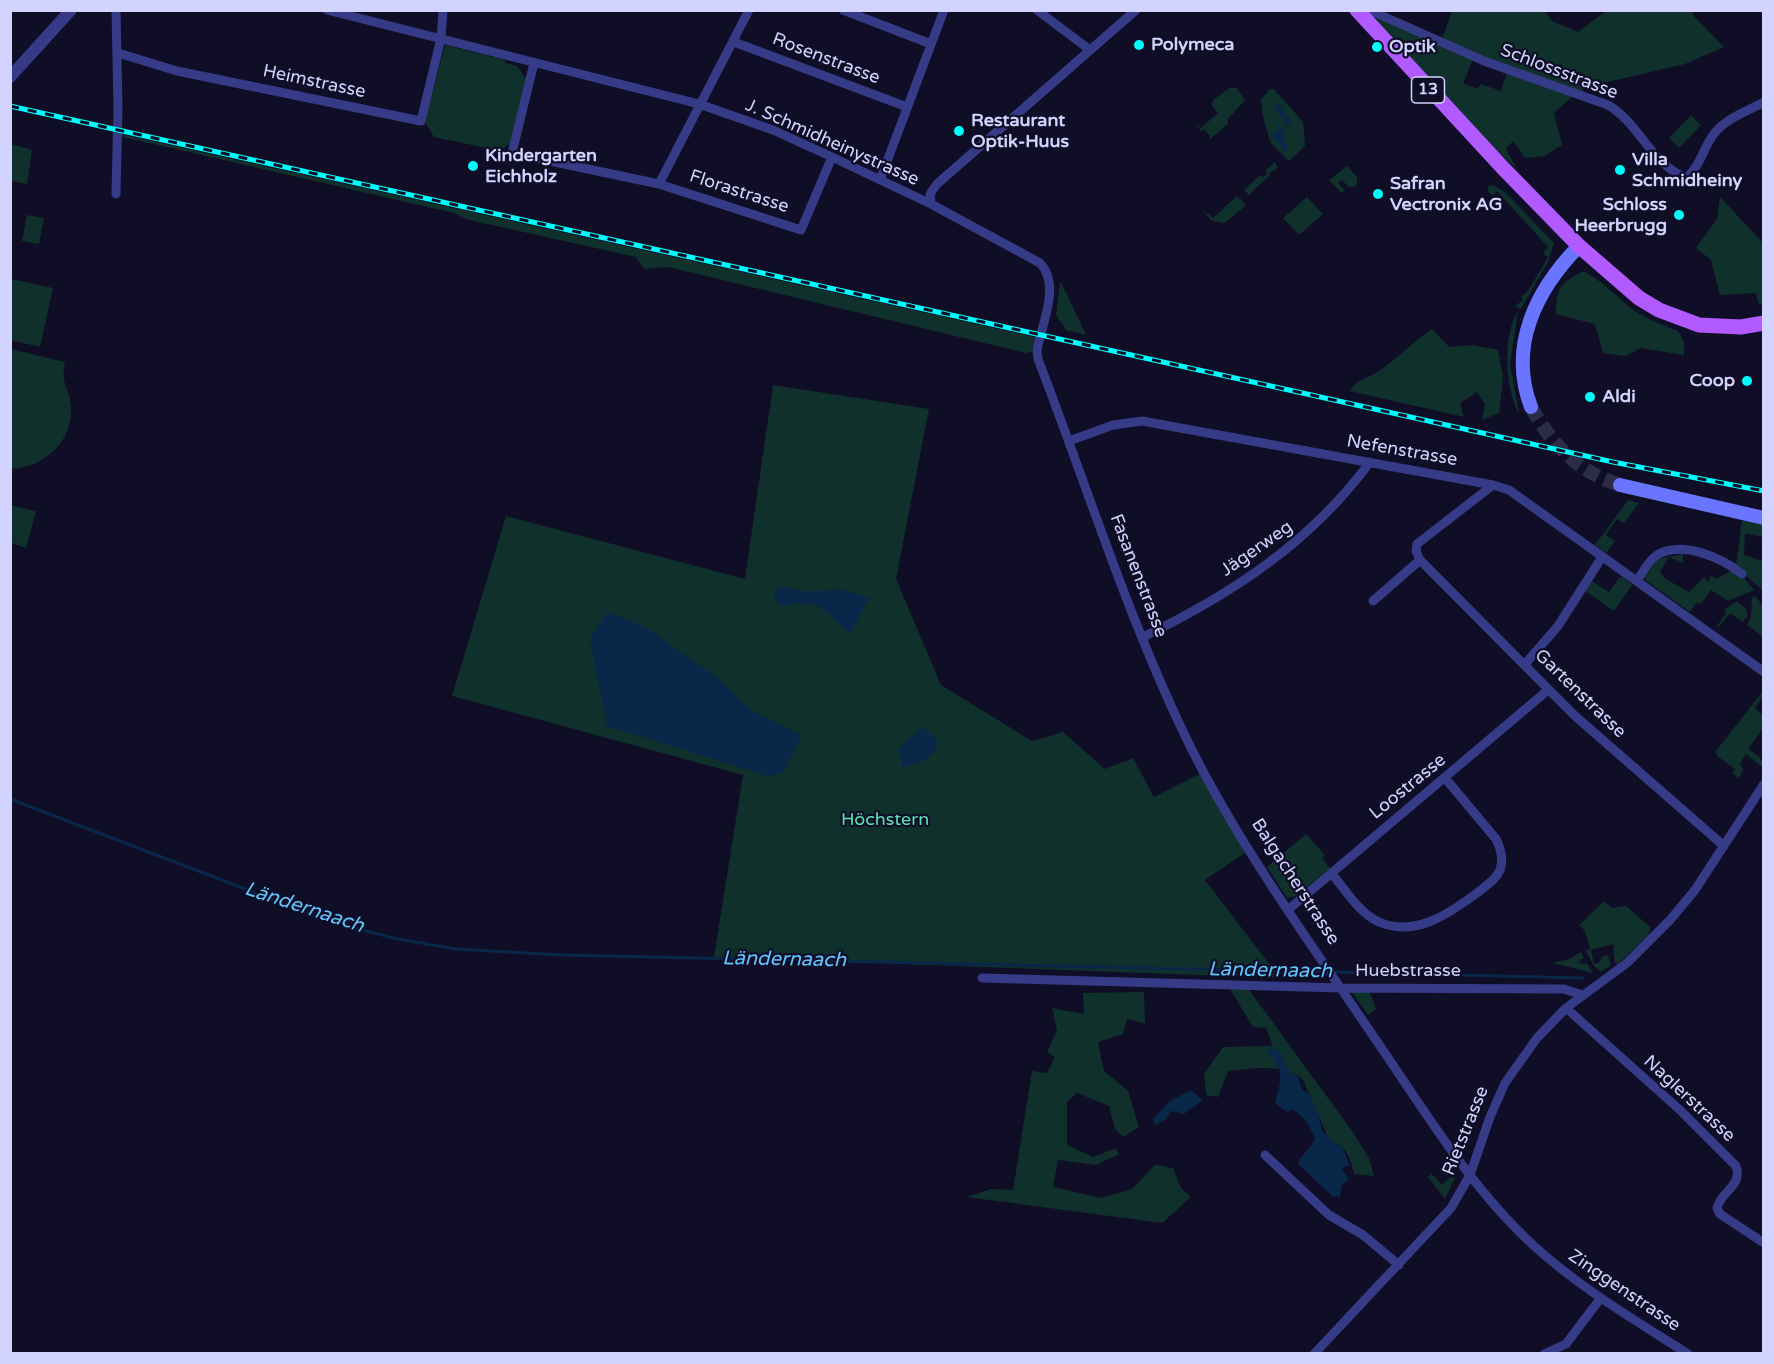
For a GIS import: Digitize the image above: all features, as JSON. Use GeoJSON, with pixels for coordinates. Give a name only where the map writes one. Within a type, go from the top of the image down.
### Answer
{"type":"FeatureCollection","features":[{"type":"Feature","properties":{"kind":"main road","name":"13"},"geometry":{"type":"LineString","coordinates":[[1359,13],[1452,116],[1579,246],[1639,298],[1679,319],[1699,325],[1719,328],[1764,323]]}},
{"type":"Feature","properties":{"kind":"main road"},"geometry":{"type":"LineString","coordinates":[[1531,408],[1522,375],[1524,339],[1528,322],[1546,285],[1579,246]]}},
{"type":"Feature","properties":{"kind":"main road"},"geometry":{"type":"LineString","coordinates":[[1620,485],[1764,518]]}},
{"type":"Feature","properties":{"kind":"street"},"geometry":{"type":"LineString","coordinates":[[10,77],[71,10]]}},
{"type":"Feature","properties":{"kind":"street"},"geometry":{"type":"LineString","coordinates":[[116,10],[118,52],[116,194]]}},
{"type":"Feature","properties":{"kind":"street","name":"J. Schmidheinystrasse"},"geometry":{"type":"LineString","coordinates":[[327,10],[699,104],[773,130],[931,204],[1032,258],[1046,268],[1051,284],[1037,350],[1038,359],[1069,441]]}},
{"type":"Feature","properties":{"kind":"street"},"geometry":{"type":"LineString","coordinates":[[441,38],[443,10]]}},
{"type":"Feature","properties":{"kind":"street"},"geometry":{"type":"LineString","coordinates":[[534,63],[512,153],[659,184],[699,104],[734,42],[748,10]]}},
{"type":"Feature","properties":{"kind":"street"},"geometry":{"type":"LineString","coordinates":[[843,10],[932,44]]}},
{"type":"Feature","properties":{"kind":"street"},"geometry":{"type":"LineString","coordinates":[[880,180],[944,10]]}},
{"type":"Feature","properties":{"kind":"street"},"geometry":{"type":"LineString","coordinates":[[1037,10],[1090,50]]}},
{"type":"Feature","properties":{"kind":"street"},"geometry":{"type":"LineString","coordinates":[[931,204],[930,194],[938,184],[1136,10]]}},
{"type":"Feature","properties":{"kind":"street","name":"Schlossstrasse"},"geometry":{"type":"LineString","coordinates":[[1359,13],[1376,13],[1484,61],[1608,105],[1626,118],[1675,174],[1686,178],[1693,173],[1711,137],[1720,127],[1764,102]]}},
{"type":"Feature","properties":{"kind":"street","name":"Heimstrasse"},"geometry":{"type":"LineString","coordinates":[[118,52],[177,71],[421,121],[441,38]]}},
{"type":"Feature","properties":{"kind":"street","name":"Rosenstrasse"},"geometry":{"type":"LineString","coordinates":[[734,42],[907,107]]}},
{"type":"Feature","properties":{"kind":"street","name":"Florastrasse"},"geometry":{"type":"LineString","coordinates":[[659,184],[801,230],[832,157]]}},
{"type":"Feature","properties":{"kind":"street","name":"Nefenstrasse"},"geometry":{"type":"LineString","coordinates":[[1069,441],[1113,424],[1142,421],[1493,484],[1509,490],[1764,672]]}},
{"type":"Feature","properties":{"kind":"street","name":"Fasanenstrasse"},"geometry":{"type":"LineString","coordinates":[[1069,441],[1143,637],[1179,722]]}},
{"type":"Feature","properties":{"kind":"street","name":"Jägerweg"},"geometry":{"type":"LineString","coordinates":[[1143,637],[1195,612],[1305,536],[1335,507],[1370,462]]}},
{"type":"Feature","properties":{"kind":"street"},"geometry":{"type":"LineString","coordinates":[[1373,601],[1420,560],[1416,551],[1417,544],[1493,484]]}},
{"type":"Feature","properties":{"kind":"street"},"geometry":{"type":"LineString","coordinates":[[1637,581],[1653,559],[1666,552],[1697,551],[1712,555],[1742,574]]}},
{"type":"Feature","properties":{"kind":"street"},"geometry":{"type":"LineString","coordinates":[[1525,664],[1558,626],[1602,557]]}},
{"type":"Feature","properties":{"kind":"street","name":"Gartenstrasse"},"geometry":{"type":"LineString","coordinates":[[1420,560],[1574,715],[1724,846]]}},
{"type":"Feature","properties":{"kind":"street","name":"Loostrasse"},"geometry":{"type":"LineString","coordinates":[[1289,909],[1548,690]]}},
{"type":"Feature","properties":{"kind":"street","name":"Balgacherstrasse"},"geometry":{"type":"LineString","coordinates":[[1179,722],[1216,794],[1289,909],[1470,1175]]}},
{"type":"Feature","properties":{"kind":"street"},"geometry":{"type":"LineString","coordinates":[[1331,873],[1367,916],[1382,924],[1399,926],[1420,925],[1444,917],[1489,884],[1500,872],[1501,849],[1496,839],[1445,778]]}},
{"type":"Feature","properties":{"kind":"street","name":"Rietstrasse"},"geometry":{"type":"LineString","coordinates":[[1314,1353],[1451,1208],[1470,1175],[1490,1117],[1505,1083],[1537,1038],[1566,1008],[1627,963],[1670,920],[1695,890],[1764,784]]}},
{"type":"Feature","properties":{"kind":"street","name":"Huebstrasse"},"geometry":{"type":"LineString","coordinates":[[982,978],[1564,989],[1582,995]]}},
{"type":"Feature","properties":{"kind":"street","name":"Naglerstrasse"},"geometry":{"type":"LineString","coordinates":[[1566,1008],[1680,1110],[1736,1166],[1737,1182],[1717,1208],[1720,1214],[1764,1243]]}},
{"type":"Feature","properties":{"kind":"street"},"geometry":{"type":"LineString","coordinates":[[1265,1155],[1329,1215],[1363,1235],[1399,1265]]}},
{"type":"Feature","properties":{"kind":"street","name":"Zinggenstrasse"},"geometry":{"type":"LineString","coordinates":[[1470,1175],[1521,1234],[1600,1299],[1688,1353]]}},
{"type":"Feature","properties":{"kind":"street"},"geometry":{"type":"LineString","coordinates":[[1544,1353],[1566,1344],[1600,1299]]}},
{"type":"Feature","properties":{"kind":"green space"},"geometry":{"type":"Polygon","coordinates":[[[1452,11],[1545,11],[1552,21],[1578,32],[1606,11],[1695,11],[1692,14],[1724,47],[1685,64],[1594,85],[1575,94],[1554,113],[1562,145],[1544,156],[1525,158],[1513,141],[1506,149],[1517,169],[1473,130],[1375,20],[1376,17],[1469,57],[1472,62],[1463,83],[1478,89],[1481,84],[1501,91],[1508,69],[1441,42],[1452,11]]]}},
{"type":"Feature","properties":{"kind":"green space"},"geometry":{"type":"Polygon","coordinates":[[[445,45],[505,60],[505,63],[517,66],[526,79],[510,143],[500,151],[434,137],[425,122],[445,45]]]}},
{"type":"Feature","properties":{"kind":"green space"},"geometry":{"type":"Polygon","coordinates":[[[1231,87],[1237,88],[1245,100],[1228,119],[1228,124],[1209,140],[1210,136],[1204,129],[1201,131],[1196,123],[1201,128],[1218,113],[1212,106],[1213,100],[1231,87]]]}},
{"type":"Feature","properties":{"kind":"green space"},"geometry":{"type":"Polygon","coordinates":[[[1270,89],[1274,89],[1303,122],[1305,146],[1289,161],[1271,143],[1262,111],[1261,99],[1270,89]]]}},
{"type":"Feature","properties":{"kind":"green space"},"geometry":{"type":"Polygon","coordinates":[[[1691,115],[1701,125],[1679,148],[1669,138],[1691,115]]]}},
{"type":"Feature","properties":{"kind":"green space"},"geometry":{"type":"Polygon","coordinates":[[[120,134],[1035,337],[1032,351],[1026,353],[668,267],[644,269],[636,257],[469,220],[454,213],[119,136],[120,134]]]}},
{"type":"Feature","properties":{"kind":"green space"},"geometry":{"type":"Polygon","coordinates":[[[11,144],[32,150],[27,184],[11,181],[11,144]]]}},
{"type":"Feature","properties":{"kind":"green space"},"geometry":{"type":"Polygon","coordinates":[[[1275,162],[1278,168],[1269,173],[1270,175],[1249,195],[1244,190],[1260,175],[1262,177],[1268,174],[1265,171],[1275,162]]]}},
{"type":"Feature","properties":{"kind":"green space"},"geometry":{"type":"Polygon","coordinates":[[[1347,166],[1357,177],[1357,186],[1349,187],[1342,180],[1338,183],[1345,190],[1341,193],[1329,180],[1347,166]]]}},
{"type":"Feature","properties":{"kind":"green space"},"geometry":{"type":"Polygon","coordinates":[[[1489,186],[1495,186],[1505,192],[1554,243],[1548,262],[1521,309],[1512,305],[1515,306],[1523,300],[1521,297],[1528,291],[1548,257],[1543,253],[1548,247],[1497,191],[1492,196],[1487,189],[1489,186]]]}},
{"type":"Feature","properties":{"kind":"green space"},"geometry":{"type":"Polygon","coordinates":[[[1237,196],[1246,205],[1225,223],[1212,221],[1201,208],[1213,218],[1237,196]]]}},
{"type":"Feature","properties":{"kind":"green space"},"geometry":{"type":"Polygon","coordinates":[[[1307,197],[1323,214],[1299,235],[1283,218],[1307,197]]]}},
{"type":"Feature","properties":{"kind":"green space"},"geometry":{"type":"Polygon","coordinates":[[[1720,197],[1763,243],[1763,304],[1759,305],[1756,293],[1720,295],[1711,260],[1696,248],[1717,219],[1720,197]]]}},
{"type":"Feature","properties":{"kind":"green space"},"geometry":{"type":"Polygon","coordinates":[[[27,215],[44,218],[39,244],[22,241],[27,215]]]}},
{"type":"Feature","properties":{"kind":"green space"},"geometry":{"type":"Polygon","coordinates":[[[1583,271],[1639,314],[1678,331],[1684,342],[1684,355],[1641,348],[1625,356],[1603,353],[1595,324],[1556,314],[1557,298],[1561,287],[1583,271]]]}},
{"type":"Feature","properties":{"kind":"green space"},"geometry":{"type":"Polygon","coordinates":[[[11,279],[53,288],[40,347],[11,340],[11,279]]]}},
{"type":"Feature","properties":{"kind":"green space"},"geometry":{"type":"Polygon","coordinates":[[[1060,282],[1086,335],[1066,330],[1056,315],[1060,282]]]}},
{"type":"Feature","properties":{"kind":"green space"},"geometry":{"type":"Polygon","coordinates":[[[1518,312],[1510,364],[1519,413],[1511,391],[1507,362],[1509,334],[1518,312]]]}},
{"type":"Feature","properties":{"kind":"green space"},"geometry":{"type":"Polygon","coordinates":[[[1432,329],[1449,347],[1473,345],[1498,350],[1503,377],[1499,413],[1482,420],[1485,404],[1477,392],[1460,403],[1464,417],[1350,391],[1358,382],[1383,368],[1432,329]]]}},
{"type":"Feature","properties":{"kind":"green space"},"geometry":{"type":"Polygon","coordinates":[[[11,349],[65,362],[64,381],[71,408],[67,432],[54,451],[34,464],[11,469],[11,349]]]}},
{"type":"Feature","properties":{"kind":"green space","name":"Höchstern"},"geometry":{"type":"Polygon","coordinates":[[[773,385],[929,409],[896,579],[941,685],[1032,741],[1063,732],[1105,769],[1133,758],[1154,797],[1201,773],[1246,852],[1205,880],[1280,978],[714,957],[743,775],[452,696],[506,516],[745,579],[773,385]]]}},
{"type":"Feature","properties":{"kind":"green space"},"geometry":{"type":"Polygon","coordinates":[[[1628,500],[1639,503],[1624,523],[1617,519],[1606,535],[1615,541],[1606,553],[1595,545],[1628,500]]]}},
{"type":"Feature","properties":{"kind":"green space"},"geometry":{"type":"Polygon","coordinates":[[[10,505],[36,511],[26,548],[11,543],[10,505]]]}},
{"type":"Feature","properties":{"kind":"green space"},"geometry":{"type":"Polygon","coordinates":[[[1742,520],[1763,525],[1763,537],[1745,533],[1744,555],[1763,561],[1763,591],[1736,566],[1742,520]]]}},
{"type":"Feature","properties":{"kind":"green space"},"geometry":{"type":"Polygon","coordinates":[[[1683,554],[1683,563],[1669,557],[1660,571],[1664,578],[1689,592],[1704,577],[1708,582],[1711,575],[1716,579],[1731,571],[1745,579],[1754,590],[1728,601],[1711,590],[1701,604],[1697,602],[1690,612],[1645,580],[1645,576],[1658,559],[1683,554]]]}},
{"type":"Feature","properties":{"kind":"green space"},"geometry":{"type":"Polygon","coordinates":[[[1622,577],[1632,585],[1614,611],[1585,591],[1590,580],[1609,592],[1622,577]]]}},
{"type":"Feature","properties":{"kind":"green space"},"geometry":{"type":"Polygon","coordinates":[[[1755,596],[1763,606],[1763,637],[1747,625],[1751,617],[1752,597],[1755,596]]]}},
{"type":"Feature","properties":{"kind":"green space"},"geometry":{"type":"Polygon","coordinates":[[[1737,601],[1746,609],[1748,615],[1743,622],[1730,613],[1719,627],[1717,626],[1726,613],[1725,609],[1737,601]]]}},
{"type":"Feature","properties":{"kind":"green space"},"geometry":{"type":"Polygon","coordinates":[[[1763,691],[1763,696],[1755,708],[1763,715],[1763,728],[1748,749],[1760,757],[1763,765],[1762,767],[1746,754],[1740,763],[1743,770],[1739,778],[1732,773],[1735,769],[1717,756],[1716,751],[1763,691]]]}},
{"type":"Feature","properties":{"kind":"green space"},"geometry":{"type":"Polygon","coordinates":[[[1306,834],[1325,855],[1322,858],[1330,868],[1296,896],[1287,898],[1267,867],[1306,834]]]}},
{"type":"Feature","properties":{"kind":"green space"},"geometry":{"type":"Polygon","coordinates":[[[1604,901],[1612,908],[1626,906],[1650,927],[1649,934],[1618,964],[1615,963],[1613,944],[1591,950],[1594,964],[1600,962],[1601,957],[1608,955],[1611,965],[1601,972],[1594,966],[1586,951],[1590,949],[1585,931],[1579,925],[1604,901]]]}},
{"type":"Feature","properties":{"kind":"green space"},"geometry":{"type":"Polygon","coordinates":[[[1581,952],[1584,959],[1581,959],[1579,963],[1587,964],[1593,973],[1553,963],[1569,959],[1581,952]]]}},
{"type":"Feature","properties":{"kind":"green space"},"geometry":{"type":"Polygon","coordinates":[[[1247,987],[1352,1131],[1369,1158],[1374,1176],[1354,1174],[1347,1153],[1329,1139],[1302,1078],[1284,1071],[1266,1068],[1228,1071],[1218,1097],[1206,1095],[1204,1074],[1223,1047],[1273,1046],[1266,1028],[1253,1027],[1230,989],[1247,987]]]}},
{"type":"Feature","properties":{"kind":"green space"},"geometry":{"type":"Polygon","coordinates":[[[1369,990],[1376,1009],[1368,1015],[1352,992],[1369,990]]]}},
{"type":"Feature","properties":{"kind":"green space"},"geometry":{"type":"Polygon","coordinates":[[[1144,992],[1145,1024],[1127,1019],[1123,1034],[1098,1042],[1104,1071],[1128,1091],[1139,1127],[1123,1137],[1115,1129],[1109,1106],[1077,1093],[1067,1102],[1067,1145],[1093,1157],[1116,1148],[1119,1154],[1096,1165],[1058,1160],[1053,1187],[1101,1198],[1132,1189],[1155,1165],[1173,1168],[1181,1188],[1191,1197],[1162,1223],[967,1197],[991,1189],[1013,1190],[1032,1071],[1047,1073],[1055,1057],[1047,1052],[1057,1030],[1052,1008],[1084,1014],[1083,993],[1144,992]]]}},
{"type":"Feature","properties":{"kind":"green space"},"geometry":{"type":"Polygon","coordinates":[[[1432,1174],[1442,1185],[1450,1177],[1455,1178],[1445,1199],[1428,1177],[1432,1174]]]}},
{"type":"Feature","properties":{"kind":"water"},"geometry":{"type":"Polygon","coordinates":[[[1278,102],[1291,121],[1283,136],[1287,153],[1271,135],[1278,129],[1272,119],[1284,132],[1287,125],[1274,107],[1278,102]]]}},
{"type":"Feature","properties":{"kind":"water"},"geometry":{"type":"Polygon","coordinates":[[[777,586],[809,592],[841,589],[869,598],[850,634],[826,611],[812,604],[780,607],[774,597],[777,586]]]}},
{"type":"Feature","properties":{"kind":"water"},"geometry":{"type":"Polygon","coordinates":[[[607,612],[644,626],[719,679],[753,712],[802,735],[782,773],[768,776],[607,726],[590,639],[607,612]]]}},
{"type":"Feature","properties":{"kind":"water"},"geometry":{"type":"Polygon","coordinates":[[[923,727],[937,740],[936,750],[924,760],[903,768],[898,749],[923,727]]]}},
{"type":"Feature","properties":{"kind":"water"},"geometry":{"type":"Polygon","coordinates":[[[1277,1048],[1290,1073],[1298,1076],[1302,1089],[1309,1094],[1318,1112],[1322,1131],[1343,1149],[1350,1166],[1345,1166],[1342,1170],[1349,1179],[1342,1185],[1340,1197],[1332,1196],[1298,1164],[1315,1139],[1301,1115],[1293,1110],[1287,1112],[1275,1103],[1280,1080],[1279,1069],[1266,1051],[1277,1048]]]}},
{"type":"Feature","properties":{"kind":"water"},"geometry":{"type":"Polygon","coordinates":[[[1191,1090],[1203,1100],[1184,1114],[1171,1111],[1166,1119],[1155,1125],[1153,1119],[1170,1101],[1191,1090]]]}},
{"type":"Feature","properties":{"kind":"waterway","name":"Ländernaach"},"geometry":{"type":"LineString","coordinates":[[10,799],[329,921],[393,938],[455,949],[562,955],[1327,972]]}},
{"type":"Feature","properties":{"kind":"waterway","name":"Ländernaach"},"geometry":{"type":"LineString","coordinates":[[1333,972],[1583,978]]}},
{"type":"Feature","properties":{"kind":"tunnel"},"geometry":{"type":"LineString","coordinates":[[1531,407],[1557,445],[1579,465],[1591,473],[1620,485]]}},
{"type":"Feature","properties":{"kind":"railway"},"geometry":{"type":"LineString","coordinates":[[10,106],[1613,462],[1764,491]]}},
{"type":"Feature","properties":{"kind":"place","name":"Polymeca"},"geometry":{"type":"Point","coordinates":[1139,45]}},
{"type":"Feature","properties":{"kind":"place","name":"Optik"},"geometry":{"type":"Point","coordinates":[1377,47]}},
{"type":"Feature","properties":{"kind":"place","name":"Restaurant Optik-Huus"},"geometry":{"type":"Point","coordinates":[959,131]}},
{"type":"Feature","properties":{"kind":"place","name":"Kindergarten Eichholz"},"geometry":{"type":"Point","coordinates":[473,166]}},
{"type":"Feature","properties":{"kind":"place","name":"Villa Schmidheiny"},"geometry":{"type":"Point","coordinates":[1620,170]}},
{"type":"Feature","properties":{"kind":"place","name":"Safran Vectronix AG"},"geometry":{"type":"Point","coordinates":[1378,194]}},
{"type":"Feature","properties":{"kind":"place","name":"Schloss Heerbrugg"},"geometry":{"type":"Point","coordinates":[1679,215]}},
{"type":"Feature","properties":{"kind":"place","name":"Coop"},"geometry":{"type":"Point","coordinates":[1747,381]}},
{"type":"Feature","properties":{"kind":"place","name":"Aldi"},"geometry":{"type":"Point","coordinates":[1590,397]}}]}
